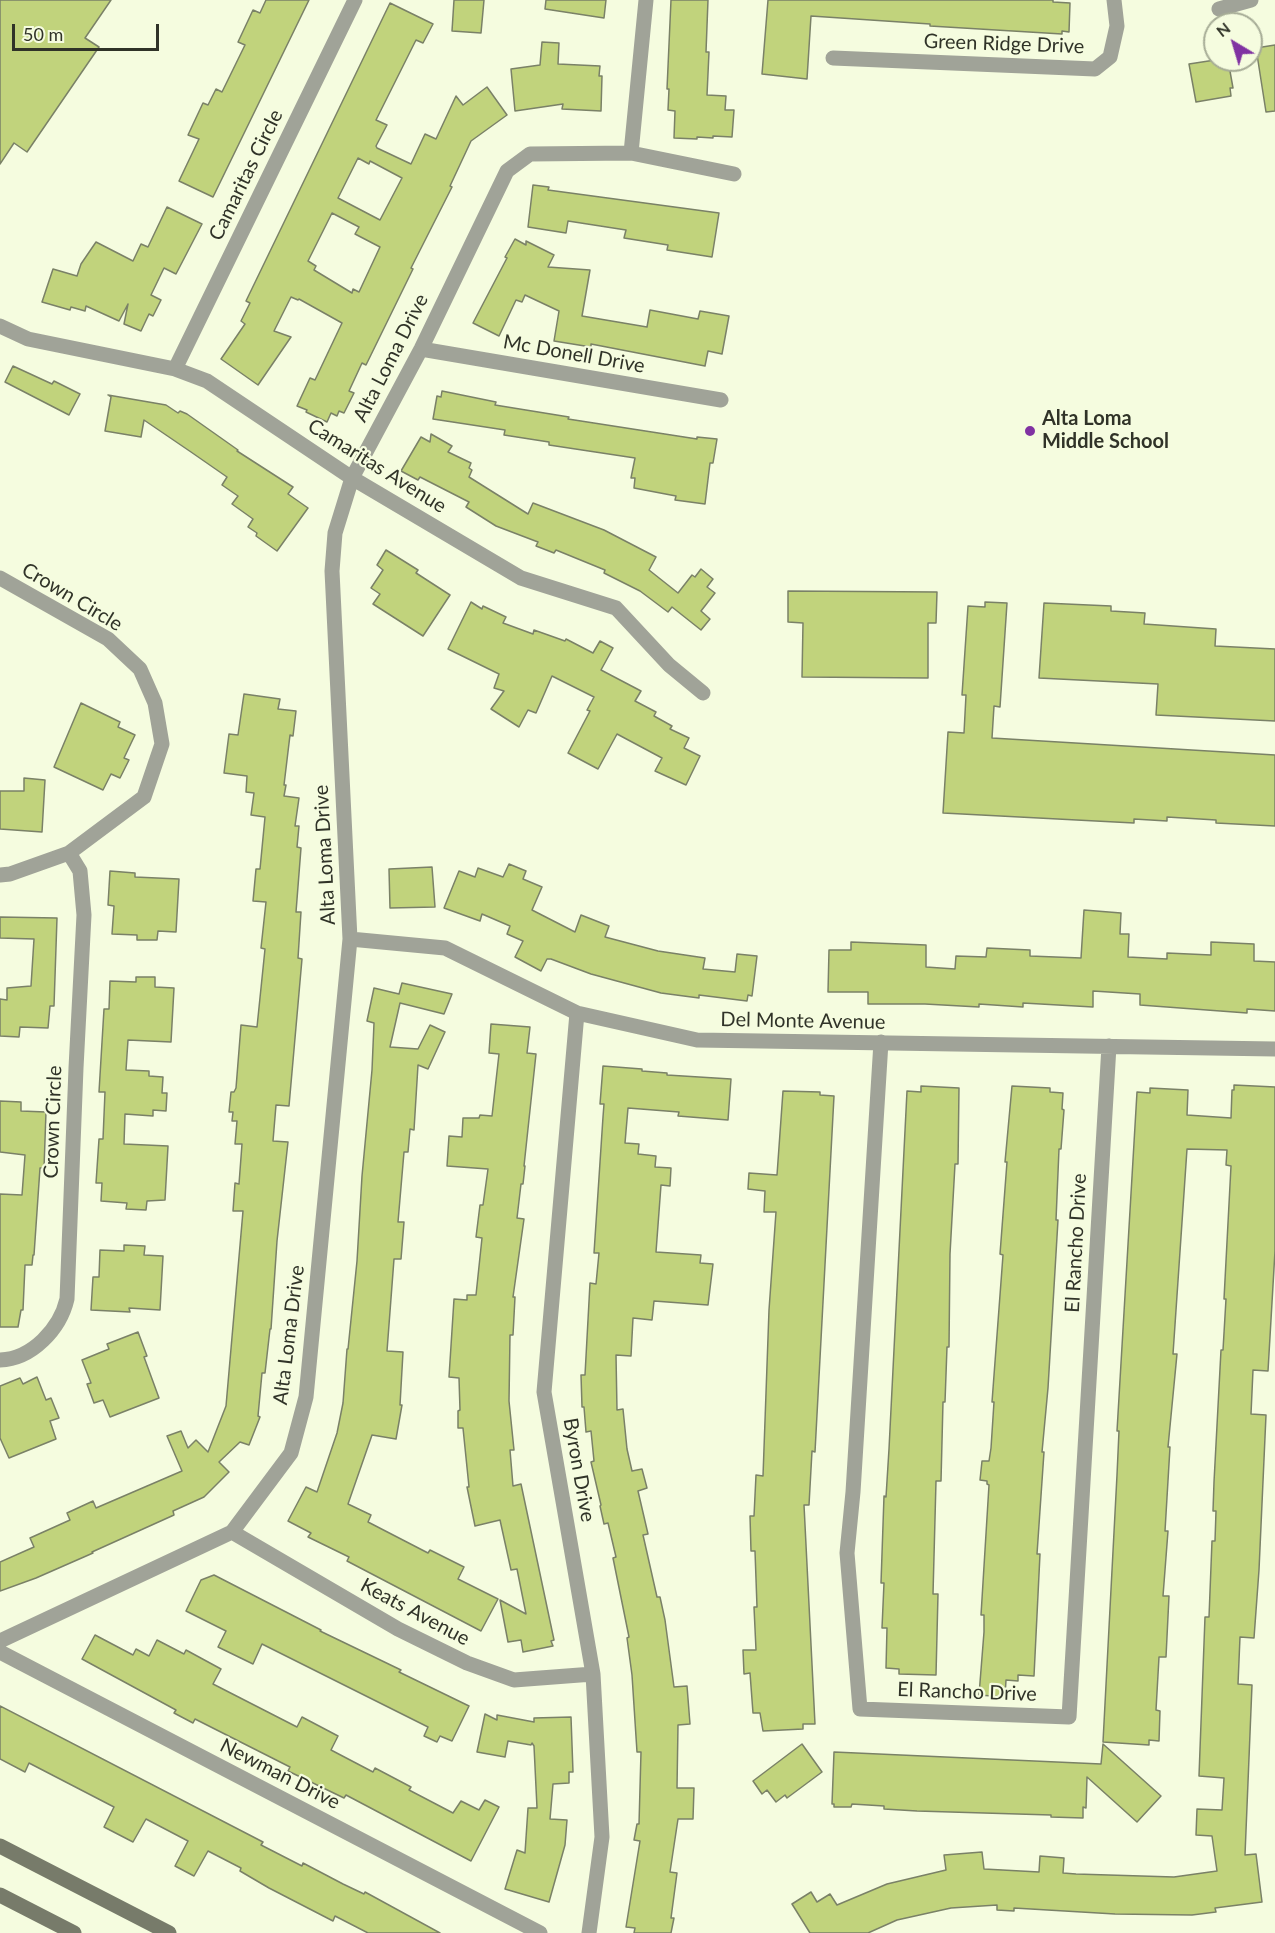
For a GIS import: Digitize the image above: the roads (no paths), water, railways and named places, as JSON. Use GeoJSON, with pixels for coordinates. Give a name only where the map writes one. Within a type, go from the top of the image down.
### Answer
{"type":"FeatureCollection","features":[{"type":"Feature","properties":{"kind":"main road"},"geometry":{"type":"LineString","coordinates":[[0,1846],[170,1933]]}},
{"type":"Feature","properties":{"kind":"main road"},"geometry":{"type":"LineString","coordinates":[[0,1894],[74,1933]]}},
{"type":"Feature","properties":{"kind":"street","name":"Camaritas Circle"},"geometry":{"type":"LineString","coordinates":[[175,369],[355,0]]}},
{"type":"Feature","properties":{"kind":"street"},"geometry":{"type":"LineString","coordinates":[[631,153],[646,0]]}},
{"type":"Feature","properties":{"kind":"street","name":"Green Ridge Drive"},"geometry":{"type":"LineString","coordinates":[[833,58],[1095,69],[1110,57],[1117,26],[1114,0]]}},
{"type":"Feature","properties":{"kind":"street"},"geometry":{"type":"LineString","coordinates":[[1219,9],[1251,0]]}},
{"type":"Feature","properties":{"kind":"street","name":"Alta Loma Drive"},"geometry":{"type":"LineString","coordinates":[[0,1641],[232,1533],[291,1453],[306,1397],[350,939],[332,571],[334,533],[352,478],[421,349],[507,171],[530,154],[631,153],[734,174]]}},
{"type":"Feature","properties":{"kind":"street","name":"Camaritas Avenue"},"geometry":{"type":"LineString","coordinates":[[0,326],[28,339],[175,369],[207,381],[352,478],[521,578],[616,608],[669,665],[703,693]]}},
{"type":"Feature","properties":{"kind":"street","name":"Mc Donell Drive"},"geometry":{"type":"LineString","coordinates":[[421,349],[721,400]]}},
{"type":"Feature","properties":{"kind":"street","name":"Crown Circle"},"geometry":{"type":"LineString","coordinates":[[0,578],[108,639],[140,669],[155,703],[162,744],[144,797],[69,852],[10,874],[0,875]]}},
{"type":"Feature","properties":{"kind":"street","name":"Crown Circle"},"geometry":{"type":"LineString","coordinates":[[0,1360],[13,1360],[44,1341],[63,1313],[67,1299],[84,915],[80,871],[69,852]]}},
{"type":"Feature","properties":{"kind":"street","name":"Del Monte Avenue"},"geometry":{"type":"LineString","coordinates":[[350,939],[445,948],[577,1013],[697,1041],[1275,1049]]}},
{"type":"Feature","properties":{"kind":"street","name":"Byron Drive"},"geometry":{"type":"LineString","coordinates":[[577,1013],[544,1392],[593,1674],[602,1837],[589,1933]]}},
{"type":"Feature","properties":{"kind":"street","name":"El Rancho Drive"},"geometry":{"type":"LineString","coordinates":[[881,1042],[853,1492],[847,1553],[860,1709],[1069,1717],[1109,1046]]}},
{"type":"Feature","properties":{"kind":"street","name":"Keats Avenue"},"geometry":{"type":"LineString","coordinates":[[232,1533],[398,1629],[466,1663],[514,1680],[593,1674]]}},
{"type":"Feature","properties":{"kind":"street","name":"Newman Drive"},"geometry":{"type":"LineString","coordinates":[[0,1653],[540,1933]]}},
{"type":"Feature","properties":{"kind":"place","name":"Alta Loma Middle School"},"geometry":{"type":"Point","coordinates":[1030,431]}}]}
